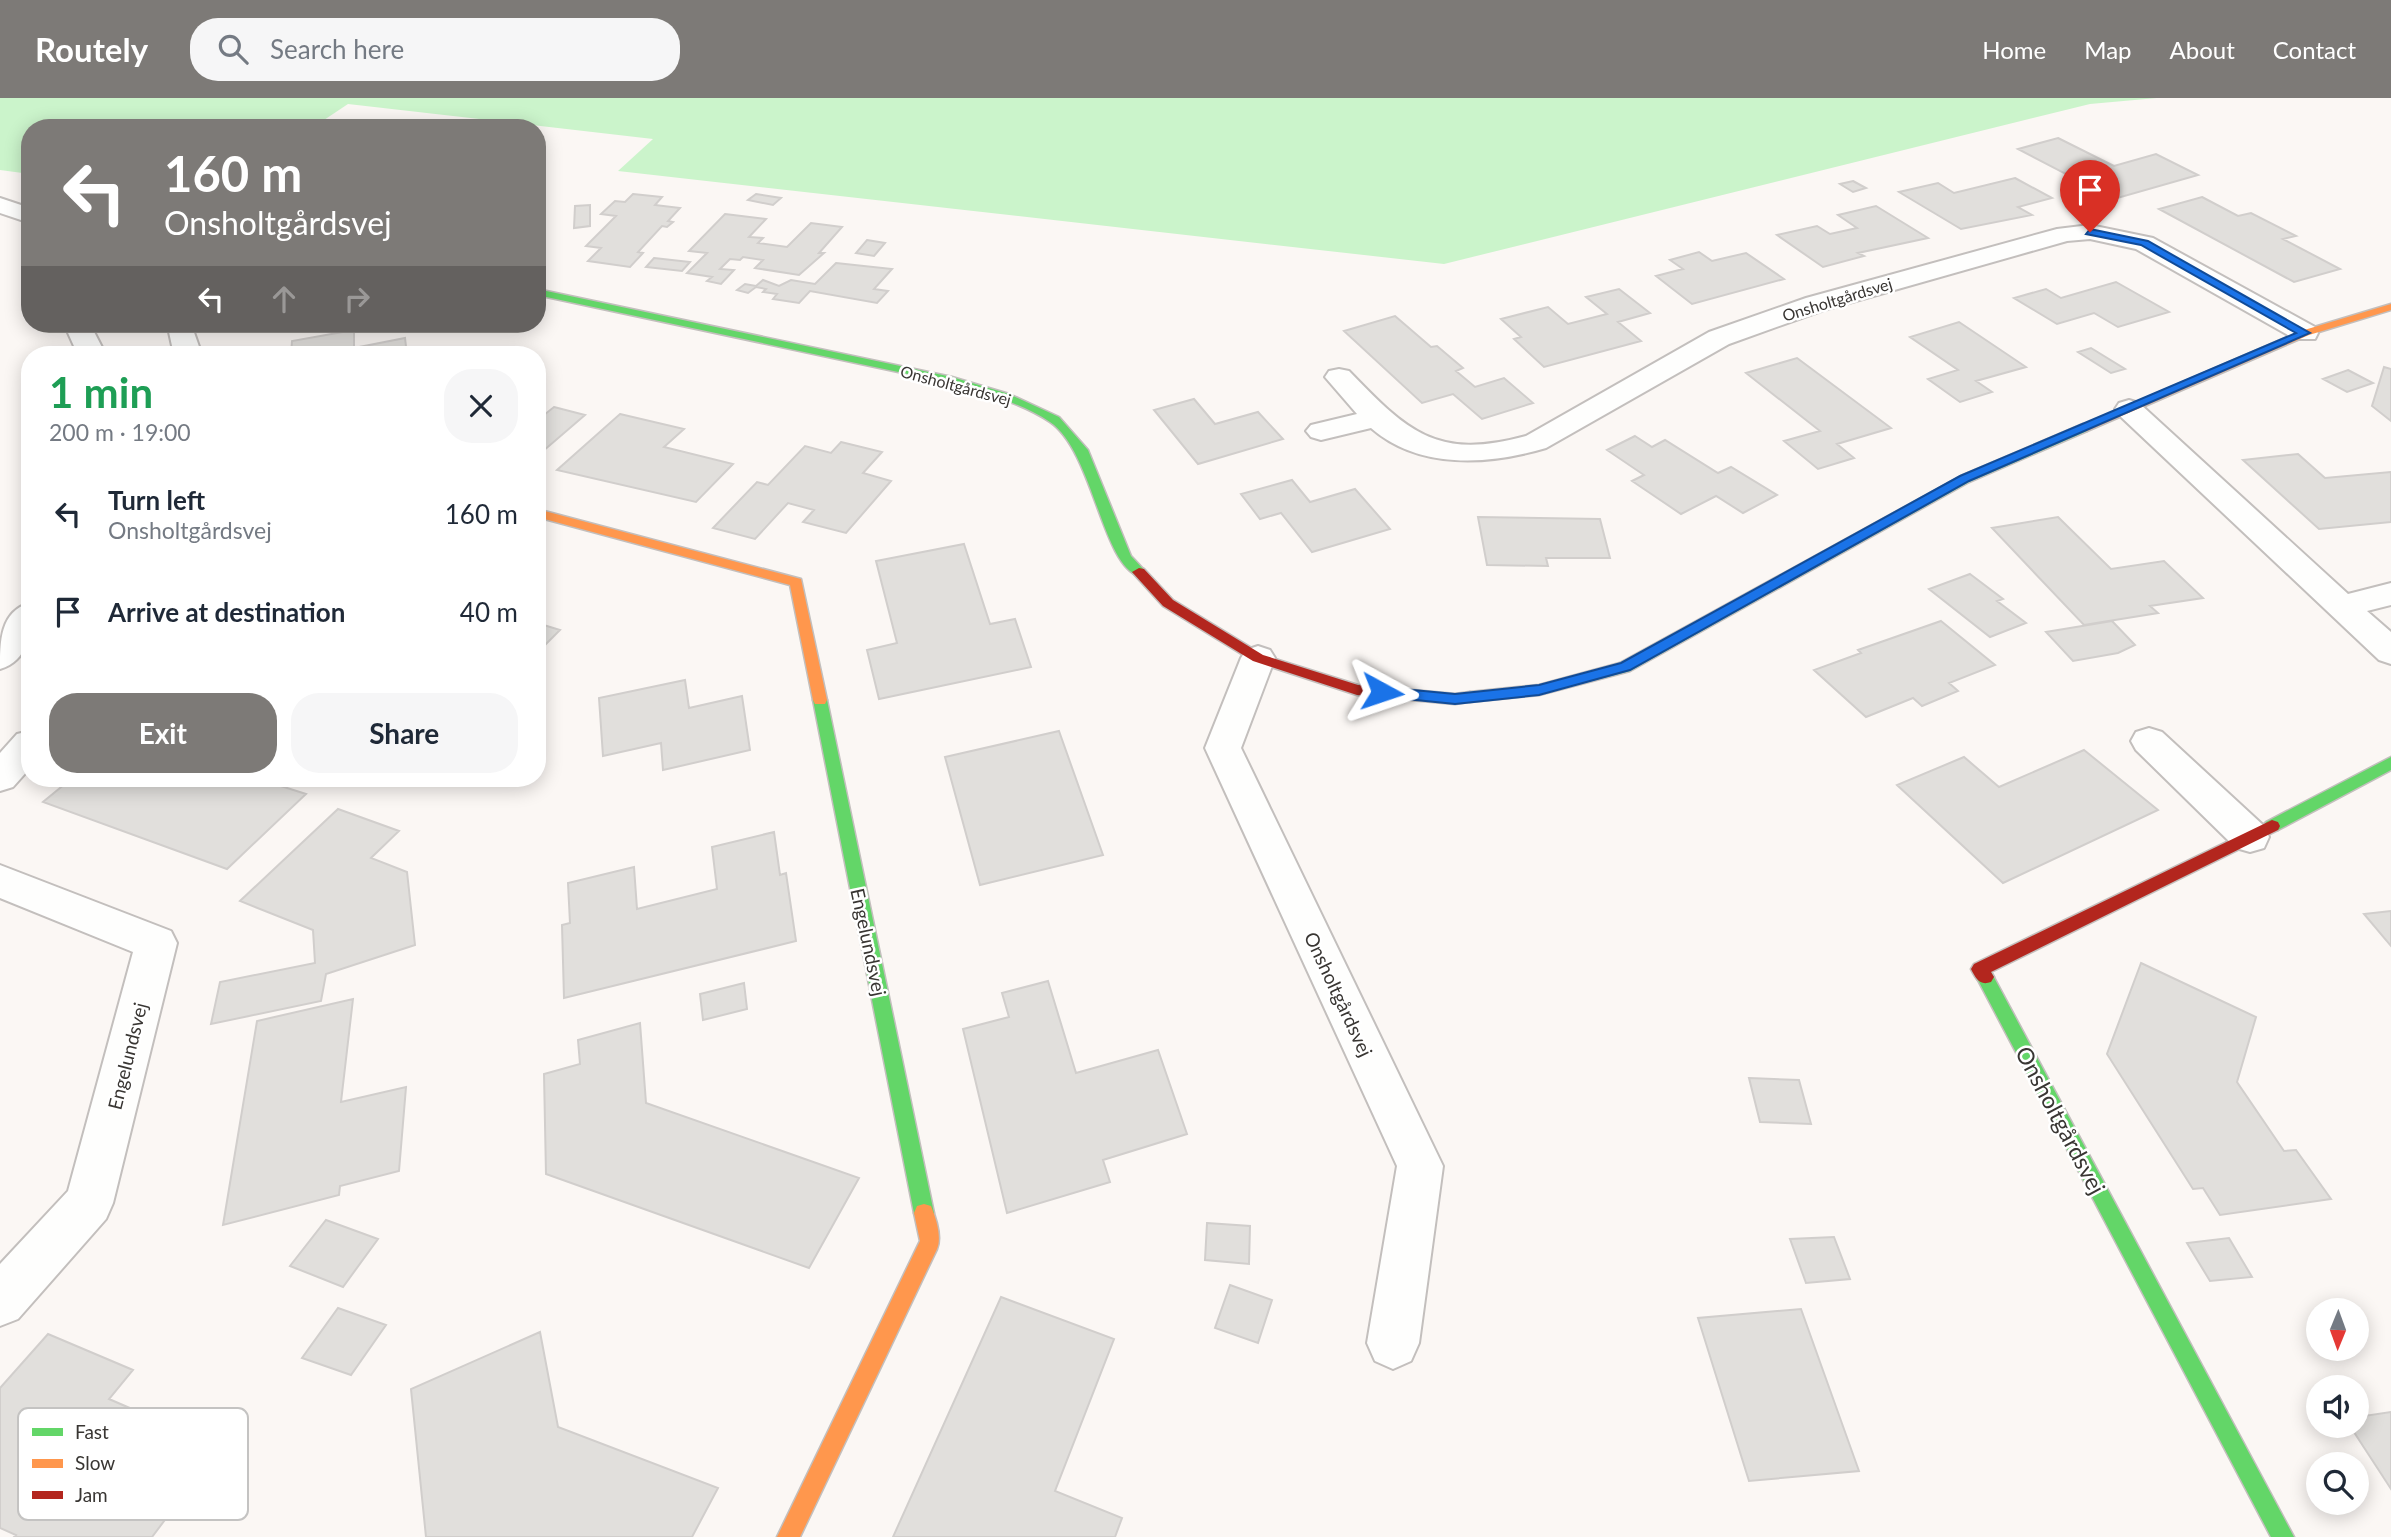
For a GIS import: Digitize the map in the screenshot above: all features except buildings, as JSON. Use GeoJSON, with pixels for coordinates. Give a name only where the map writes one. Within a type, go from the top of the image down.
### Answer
{"type":"FeatureCollection","features":[{"type":"Feature","properties":{"kind":"street"},"geometry":{"type":"LineString","coordinates":[[0,205],[21,213]]}},
{"type":"Feature","properties":{"kind":"street","name":"Onsholtgårdsvej"},"geometry":{"type":"LineString","coordinates":[[1339,377],[1392,431],[1418,443],[1469,452],[1511,451],[1536,442],[1719,338],[1815,304],[2066,234],[2090,232],[2144,243],[2305,333]]}},
{"type":"Feature","properties":{"kind":"street","name":"Onsholtgårdsvej"},"geometry":{"type":"LineString","coordinates":[[546,294],[951,380],[1005,396],[1055,420],[1082,450],[1125,558],[1168,603],[1258,659],[1357,690],[1455,699],[1539,690],[1625,667],[1965,479],[2305,333],[2391,307]]}},
{"type":"Feature","properties":{"kind":"street"},"geometry":{"type":"LineString","coordinates":[[2129,410],[2391,652]]}},
{"type":"Feature","properties":{"kind":"street"},"geometry":{"type":"LineString","coordinates":[[1321,431],[1379,418]]}},
{"type":"Feature","properties":{"kind":"street","name":"Engelundsvej"},"geometry":{"type":"LineString","coordinates":[[546,515],[796,582],[930,1242],[788,1537]]}},
{"type":"Feature","properties":{"kind":"street"},"geometry":{"type":"LineString","coordinates":[[2343,606],[2391,594]]}},
{"type":"Feature","properties":{"kind":"street"},"geometry":{"type":"LineString","coordinates":[[0,657],[21,627]]}},
{"type":"Feature","properties":{"kind":"street","name":"Onsholtgårdsvej"},"geometry":{"type":"LineString","coordinates":[[1258,659],[1223,748],[1420,1166],[1393,1343]]}},
{"type":"Feature","properties":{"kind":"street"},"geometry":{"type":"LineString","coordinates":[[2149,741],[2250,837]]}},
{"type":"Feature","properties":{"kind":"street"},"geometry":{"type":"LineString","coordinates":[[0,777],[21,754]]}},
{"type":"Feature","properties":{"kind":"street","name":"Onsholtgårdsvej"},"geometry":{"type":"LineString","coordinates":[[2283,1537],[1980,969],[2250,837],[2391,763]]}},
{"type":"Feature","properties":{"kind":"street","name":"Engelundsvej"},"geometry":{"type":"LineString","coordinates":[[0,881],[156,943],[89,1203],[0,1301]]}},
{"type":"Feature","properties":{"kind":"green space"},"geometry":{"type":"Polygon","coordinates":[[[0,98],[2157,98],[2090,104],[1444,264],[618,171],[653,139],[546,127],[546,119],[479,119],[348,104],[326,119],[21,119],[21,173],[0,170],[0,98]]]}},
{"type":"Feature","properties":{"kind":"traffic: fast"},"geometry":{"type":"LineString","coordinates":[[546,294],[952,380],[1005,396],[1055,420],[1082,450],[1125,558],[1139,572]]}},
{"type":"Feature","properties":{"kind":"traffic: fast"},"geometry":{"type":"LineString","coordinates":[[1470,697],[1539,690],[1625,667],[1965,479],[2083,428]]}},
{"type":"Feature","properties":{"kind":"traffic: fast"},"geometry":{"type":"LineString","coordinates":[[820,700],[924,1213]]}},
{"type":"Feature","properties":{"kind":"traffic: fast"},"geometry":{"type":"LineString","coordinates":[[2272,826],[2391,763]]}},
{"type":"Feature","properties":{"kind":"traffic: fast"},"geometry":{"type":"LineString","coordinates":[[1985,977],[2283,1537]]}},
{"type":"Feature","properties":{"kind":"traffic: slow"},"geometry":{"type":"LineString","coordinates":[[2083,428],[2305,333],[2391,307]]}},
{"type":"Feature","properties":{"kind":"traffic: slow"},"geometry":{"type":"LineString","coordinates":[[546,515],[796,582],[820,700]]}},
{"type":"Feature","properties":{"kind":"traffic: slow"},"geometry":{"type":"LineString","coordinates":[[788,1537],[930,1242],[924,1213]]}},
{"type":"Feature","properties":{"kind":"traffic: jam"},"geometry":{"type":"LineString","coordinates":[[1139,572],[1168,603],[1258,658],[1357,690],[1455,699],[1470,697]]}},
{"type":"Feature","properties":{"kind":"traffic: jam"},"geometry":{"type":"LineString","coordinates":[[1985,977],[1980,969],[2272,826]]}},
{"type":"Feature","properties":{"kind":"route"},"geometry":{"type":"LineString","coordinates":[[1382,692],[1455,699],[1539,690],[1625,667],[1965,479],[2305,333],[2144,243],[2117,235],[2090,232]]}}]}
